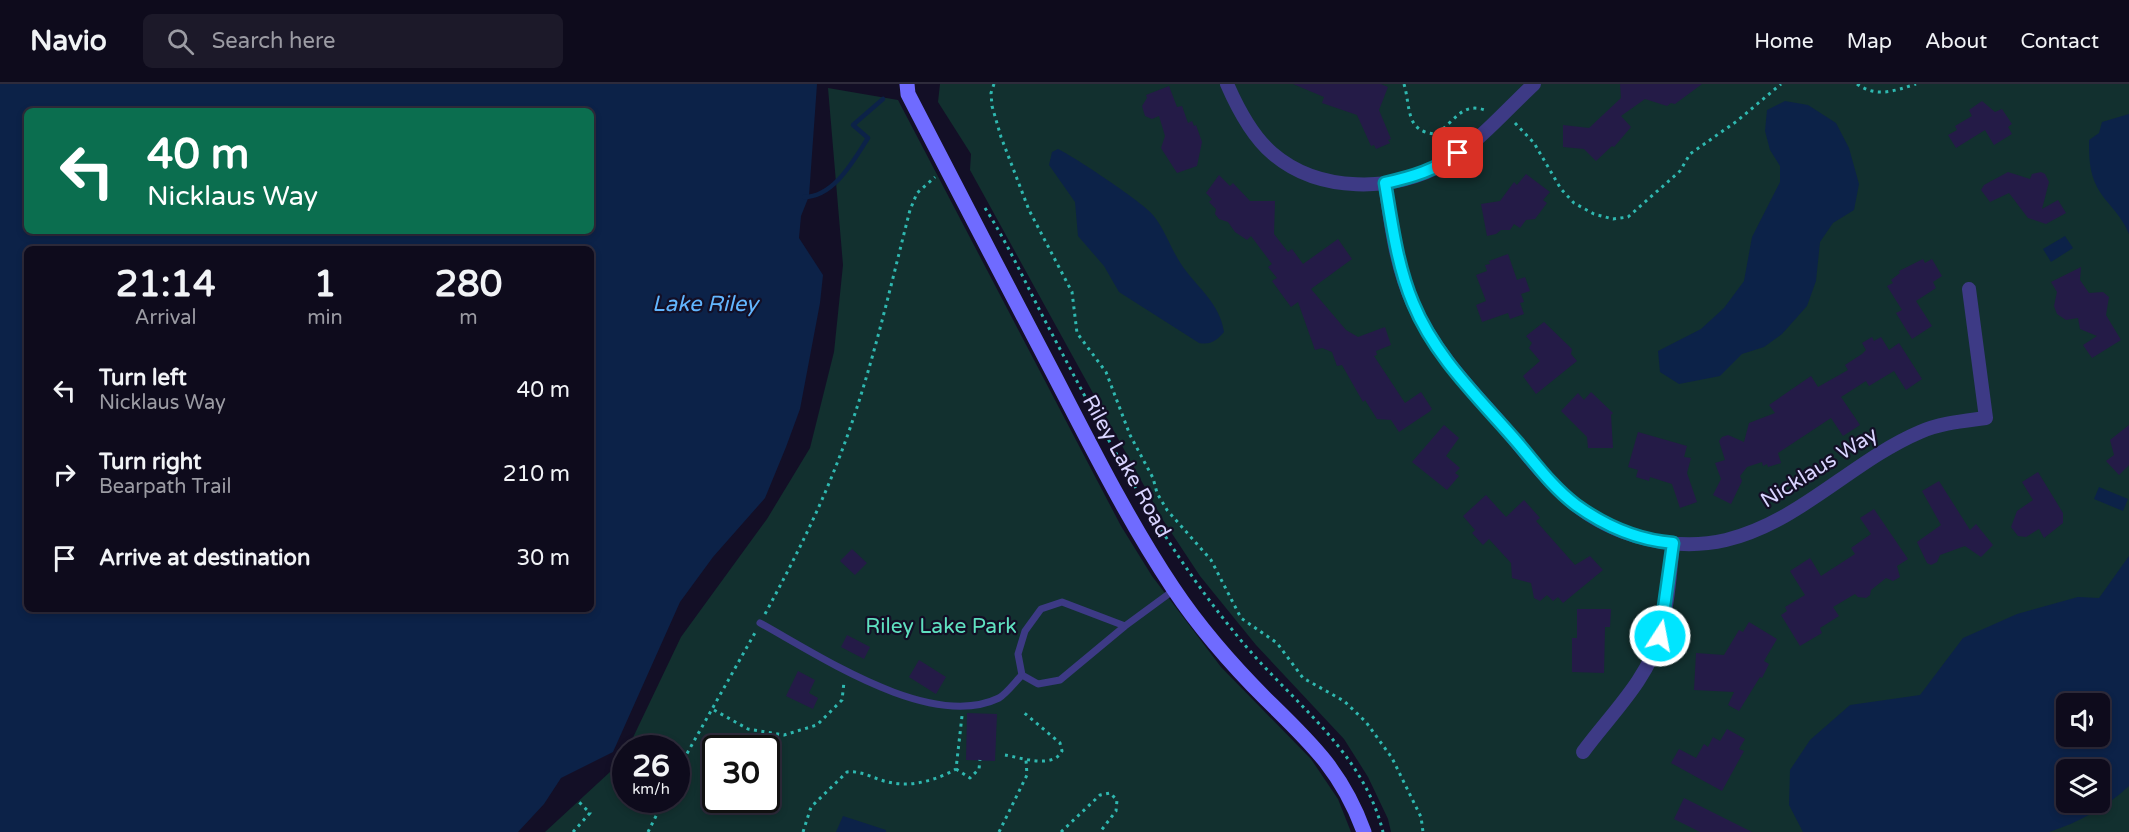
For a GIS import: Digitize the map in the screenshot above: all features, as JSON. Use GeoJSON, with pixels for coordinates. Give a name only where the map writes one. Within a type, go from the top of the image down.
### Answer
{"type":"FeatureCollection","features":[{"type":"Feature","properties":{"kind":"street","name":"Riley Lake Road"},"geometry":{"type":"LineString","coordinates":[[906,84],[908,94],[947,171],[1108,478],[1174,590],[1225,653],[1324,756],[1346,793],[1364,832]]}},
{"type":"Feature","properties":{"kind":"street"},"geometry":{"type":"LineString","coordinates":[[1227,84],[1246,119],[1271,153],[1298,169],[1326,180],[1357,185],[1385,183],[1418,176],[1446,162],[1534,84]]}},
{"type":"Feature","properties":{"kind":"street","name":"Nicklaus Way"},"geometry":{"type":"LineString","coordinates":[[1385,183],[1401,269],[1413,304],[1430,338],[1453,369],[1550,481],[1574,503],[1600,521],[1630,535],[1673,543],[1694,544],[1726,540],[1754,530],[1788,515],[1920,431],[1954,422],[1986,418],[1969,289]]}},
{"type":"Feature","properties":{"kind":"street"},"geometry":{"type":"LineString","coordinates":[[1583,752],[1646,668],[1660,636],[1673,543]]}},
{"type":"Feature","properties":{"kind":"lane"},"geometry":{"type":"LineString","coordinates":[[1125,626],[1062,602],[1041,609],[1025,631],[1018,654],[1022,675],[1038,684],[1059,680],[1125,626],[1174,590]]}},
{"type":"Feature","properties":{"kind":"lane"},"geometry":{"type":"LineString","coordinates":[[760,623],[846,670],[917,701],[963,708],[1000,697],[1022,675]]}},
{"type":"Feature","properties":{"kind":"path"},"geometry":{"type":"LineString","coordinates":[[994,84],[991,93],[992,106],[1001,137],[1029,210],[1072,292],[1077,333],[1106,372],[1130,435],[1153,478],[1157,493],[1190,539],[1211,560],[1241,618],[1277,643],[1303,678],[1344,701],[1366,722],[1392,758],[1421,817],[1423,832]]}},
{"type":"Feature","properties":{"kind":"path"},"geometry":{"type":"LineString","coordinates":[[1404,84],[1413,123],[1418,131],[1436,134],[1466,109],[1478,107],[1514,122],[1534,143],[1561,189],[1574,203],[1594,214],[1613,219],[1628,217],[1680,171],[1690,154],[1737,121],[1781,84]]}},
{"type":"Feature","properties":{"kind":"path"},"geometry":{"type":"LineString","coordinates":[[1857,84],[1868,92],[1877,93],[1916,84]]}},
{"type":"Feature","properties":{"kind":"path"},"geometry":{"type":"LineString","coordinates":[[690,746],[714,710],[790,567],[836,466],[865,382],[910,210],[917,193],[930,180],[947,171]]}},
{"type":"Feature","properties":{"kind":"path"},"geometry":{"type":"LineString","coordinates":[[983,204],[1156,526],[1193,580],[1251,652],[1339,745],[1363,782],[1383,832]]}},
{"type":"Feature","properties":{"kind":"path"},"geometry":{"type":"LineString","coordinates":[[714,710],[748,729],[784,735],[817,725],[842,700],[846,670]]}},
{"type":"Feature","properties":{"kind":"path"},"geometry":{"type":"LineString","coordinates":[[956,769],[963,708]]}},
{"type":"Feature","properties":{"kind":"path"},"geometry":{"type":"LineString","coordinates":[[1005,755],[1051,761],[1059,757],[1062,751],[1060,743],[1022,711]]}},
{"type":"Feature","properties":{"kind":"path"},"geometry":{"type":"LineString","coordinates":[[999,832],[1027,775],[1026,759]]}},
{"type":"Feature","properties":{"kind":"path"},"geometry":{"type":"LineString","coordinates":[[956,769],[970,778],[979,768],[980,760]]}},
{"type":"Feature","properties":{"kind":"path"},"geometry":{"type":"LineString","coordinates":[[803,832],[811,807],[848,772],[855,771],[894,784],[940,778],[956,769]]}},
{"type":"Feature","properties":{"kind":"path"},"geometry":{"type":"LineString","coordinates":[[1060,832],[1100,795],[1110,793],[1117,801],[1116,811],[1100,832]]}},
{"type":"Feature","properties":{"kind":"path"},"geometry":{"type":"LineString","coordinates":[[573,832],[590,813],[578,801]]}},
{"type":"Feature","properties":{"kind":"path"},"geometry":{"type":"LineString","coordinates":[[648,832],[658,813]]}},
{"type":"Feature","properties":{"kind":"green space"},"geometry":{"type":"Polygon","coordinates":[[[940,84],[2129,84],[2129,832],[1391,832],[1388,819],[1368,777],[1344,739],[1256,645],[1200,576],[1163,520],[970,170],[971,154],[938,102],[940,84]]]}},
{"type":"Feature","properties":{"kind":"green space","name":"Riley Lake Park"},"geometry":{"type":"Polygon","coordinates":[[[828,88],[898,100],[1121,526],[1152,576],[1221,667],[1311,759],[1338,799],[1351,832],[545,832],[612,770],[612,813],[690,813],[690,735],[634,735],[681,637],[767,519],[810,448],[834,352],[843,265],[828,88]]]}},
{"type":"Feature","properties":{"kind":"water","name":"Lake Riley"},"geometry":{"type":"Polygon","coordinates":[[[0,84],[817,84],[809,196],[801,216],[799,238],[823,275],[800,409],[786,447],[765,498],[713,557],[680,602],[621,735],[612,735],[612,752],[561,778],[544,804],[518,832],[0,832],[0,84]]]}},
{"type":"Feature","properties":{"kind":"water"},"geometry":{"type":"Polygon","coordinates":[[[1785,101],[1808,105],[1836,123],[1849,148],[1859,184],[1854,210],[1833,223],[1820,242],[1816,281],[1807,306],[1782,334],[1764,347],[1742,354],[1720,376],[1679,384],[1660,372],[1658,351],[1701,329],[1724,308],[1744,281],[1752,237],[1780,182],[1780,166],[1770,150],[1765,131],[1767,110],[1785,101]]]}},
{"type":"Feature","properties":{"kind":"water"},"geometry":{"type":"Polygon","coordinates":[[[2129,114],[2129,234],[2094,181],[2090,164],[2089,140],[2099,133],[2102,122],[2129,114]]]}},
{"type":"Feature","properties":{"kind":"water"},"geometry":{"type":"Polygon","coordinates":[[[1058,149],[1108,180],[1153,215],[1183,267],[1218,313],[1224,332],[1218,338],[1210,343],[1199,343],[1119,292],[1104,266],[1078,236],[1075,202],[1049,165],[1052,152],[1058,149]]]}},
{"type":"Feature","properties":{"kind":"water"},"geometry":{"type":"Polygon","coordinates":[[[2065,236],[2073,248],[2051,262],[2043,249],[2065,236]]]}},
{"type":"Feature","properties":{"kind":"water"},"geometry":{"type":"Polygon","coordinates":[[[2099,487],[2128,499],[2123,511],[2094,499],[2099,487]]]}},
{"type":"Feature","properties":{"kind":"water"},"geometry":{"type":"Polygon","coordinates":[[[2129,556],[2129,786],[2120,794],[2110,802],[2110,759],[2056,759],[2056,813],[2093,813],[2049,832],[1803,832],[1789,805],[1790,770],[1810,740],[1850,705],[1920,695],[1963,638],[2017,614],[2078,597],[2099,598],[2129,556]]]}},
{"type":"Feature","properties":{"kind":"water"},"geometry":{"type":"Polygon","coordinates":[[[843,816],[886,830],[886,832],[836,832],[843,816]]]}},
{"type":"Feature","properties":{"kind":"building"},"geometry":{"type":"Polygon","coordinates":[[[1293,84],[1381,84],[1388,87],[1379,110],[1391,139],[1388,140],[1390,143],[1376,149],[1374,145],[1371,146],[1357,115],[1322,103],[1324,97],[1293,84]]]}},
{"type":"Feature","properties":{"kind":"building"},"geometry":{"type":"Polygon","coordinates":[[[1620,84],[1702,84],[1675,104],[1671,103],[1667,106],[1645,99],[1621,116],[1631,127],[1614,147],[1612,146],[1596,161],[1584,149],[1563,147],[1563,125],[1589,128],[1621,98],[1620,84]]]}},
{"type":"Feature","properties":{"kind":"building"},"geometry":{"type":"Polygon","coordinates":[[[1169,86],[1177,107],[1182,106],[1188,123],[1192,121],[1194,126],[1196,125],[1202,142],[1197,166],[1177,173],[1161,148],[1165,136],[1159,116],[1152,119],[1145,116],[1142,106],[1147,98],[1146,95],[1169,86]]]}},
{"type":"Feature","properties":{"kind":"building"},"geometry":{"type":"Polygon","coordinates":[[[1982,101],[1995,112],[2002,109],[2012,124],[2008,127],[2012,134],[1994,145],[1985,130],[1956,148],[1948,135],[1957,130],[1955,126],[1972,116],[1969,110],[1982,101]]]}},
{"type":"Feature","properties":{"kind":"building"},"geometry":{"type":"Polygon","coordinates":[[[2008,172],[2030,179],[2032,174],[2041,172],[2045,174],[2049,182],[2042,209],[2058,200],[2066,213],[2046,224],[2028,218],[2009,193],[1990,202],[1981,190],[1984,185],[2008,172]]]}},
{"type":"Feature","properties":{"kind":"building"},"geometry":{"type":"Polygon","coordinates":[[[1526,174],[1550,192],[1543,200],[1547,203],[1535,219],[1526,220],[1520,228],[1514,224],[1510,230],[1501,230],[1487,236],[1481,204],[1500,201],[1514,182],[1517,185],[1526,174]]]}},
{"type":"Feature","properties":{"kind":"building"},"geometry":{"type":"Polygon","coordinates":[[[1219,175],[1230,186],[1233,183],[1250,201],[1275,201],[1274,234],[1288,252],[1292,249],[1303,264],[1338,239],[1352,259],[1311,289],[1346,330],[1358,337],[1385,327],[1391,345],[1376,351],[1377,355],[1374,356],[1405,403],[1421,392],[1432,409],[1429,412],[1399,432],[1391,420],[1377,419],[1365,400],[1363,402],[1342,365],[1337,366],[1332,352],[1322,348],[1315,350],[1298,302],[1291,307],[1272,281],[1277,278],[1268,267],[1272,264],[1251,236],[1247,240],[1235,232],[1228,222],[1219,219],[1215,214],[1216,209],[1209,202],[1212,199],[1206,193],[1219,175]]]}},
{"type":"Feature","properties":{"kind":"building"},"geometry":{"type":"Polygon","coordinates":[[[1508,254],[1517,280],[1525,277],[1530,291],[1521,294],[1524,302],[1520,303],[1524,314],[1510,319],[1508,313],[1482,322],[1476,305],[1486,301],[1476,275],[1487,271],[1485,265],[1490,264],[1489,261],[1508,254]]]}},
{"type":"Feature","properties":{"kind":"building"},"geometry":{"type":"Polygon","coordinates":[[[1923,259],[1925,263],[1932,259],[1942,276],[1933,282],[1936,288],[1916,301],[1932,326],[1912,339],[1896,313],[1902,310],[1887,286],[1893,283],[1891,280],[1900,273],[1899,271],[1923,259]]]}},
{"type":"Feature","properties":{"kind":"building"},"geometry":{"type":"Polygon","coordinates":[[[2081,267],[2080,280],[2089,293],[2103,292],[2109,297],[2106,315],[2121,340],[2092,358],[2083,345],[2097,336],[2080,329],[2078,318],[2066,320],[2057,314],[2054,306],[2057,292],[2051,282],[2081,267]]]}},
{"type":"Feature","properties":{"kind":"building"},"geometry":{"type":"Polygon","coordinates":[[[1544,322],[1572,349],[1571,354],[1577,361],[1536,394],[1523,376],[1540,361],[1529,348],[1532,343],[1526,336],[1544,322]]]}},
{"type":"Feature","properties":{"kind":"building"},"geometry":{"type":"Polygon","coordinates":[[[1872,337],[1874,341],[1881,337],[1889,350],[1899,343],[1922,379],[1906,390],[1894,371],[1869,386],[1866,381],[1841,397],[1860,425],[1843,436],[1831,418],[1778,453],[1781,463],[1768,467],[1767,464],[1763,466],[1762,462],[1747,467],[1740,476],[1742,481],[1731,504],[1713,495],[1721,479],[1715,463],[1725,460],[1719,441],[1722,437],[1728,435],[1744,442],[1749,423],[1775,413],[1769,405],[1811,376],[1818,387],[1848,370],[1845,365],[1866,350],[1862,343],[1872,337]]]}},
{"type":"Feature","properties":{"kind":"building"},"geometry":{"type":"Polygon","coordinates":[[[1591,392],[1613,413],[1611,415],[1613,448],[1588,448],[1587,437],[1561,411],[1578,393],[1584,400],[1591,392]]]}},
{"type":"Feature","properties":{"kind":"building"},"geometry":{"type":"Polygon","coordinates":[[[1444,425],[1459,438],[1446,456],[1460,468],[1455,473],[1459,476],[1447,490],[1412,462],[1444,425]]]}},
{"type":"Feature","properties":{"kind":"building"},"geometry":{"type":"Polygon","coordinates":[[[2129,425],[2129,465],[2119,475],[2106,461],[2114,455],[2110,440],[2129,425]]]}},
{"type":"Feature","properties":{"kind":"building"},"geometry":{"type":"Polygon","coordinates":[[[1638,432],[1687,446],[1684,457],[1691,458],[1687,473],[1697,502],[1680,508],[1672,484],[1650,477],[1649,481],[1636,477],[1638,470],[1628,467],[1638,432]]]}},
{"type":"Feature","properties":{"kind":"building"},"geometry":{"type":"Polygon","coordinates":[[[2038,472],[2063,513],[2063,523],[2044,538],[2039,529],[2026,537],[2018,536],[2011,527],[2017,511],[2033,500],[2022,482],[2038,472]]]}},
{"type":"Feature","properties":{"kind":"building"},"geometry":{"type":"Polygon","coordinates":[[[1939,481],[1970,530],[1976,524],[1993,545],[1981,557],[1965,546],[1940,555],[1937,562],[1931,565],[1927,563],[1917,542],[1941,525],[1922,491],[1939,481]]]}},
{"type":"Feature","properties":{"kind":"building"},"geometry":{"type":"Polygon","coordinates":[[[1486,495],[1506,517],[1524,500],[1540,518],[1536,521],[1575,565],[1590,556],[1603,570],[1563,603],[1558,597],[1553,601],[1547,595],[1540,601],[1534,598],[1531,583],[1512,578],[1511,563],[1489,539],[1483,545],[1472,533],[1475,530],[1463,516],[1486,495]]]}},
{"type":"Feature","properties":{"kind":"building"},"geometry":{"type":"Polygon","coordinates":[[[1874,509],[1908,559],[1897,566],[1900,577],[1893,581],[1886,578],[1871,590],[1870,595],[1866,598],[1855,594],[1833,607],[1839,616],[1820,628],[1822,633],[1800,646],[1781,615],[1787,611],[1785,607],[1805,595],[1790,571],[1810,558],[1821,576],[1855,554],[1851,548],[1871,534],[1860,518],[1874,509]]]}},
{"type":"Feature","properties":{"kind":"building"},"geometry":{"type":"Polygon","coordinates":[[[852,549],[867,563],[855,575],[840,561],[852,549]]]}},
{"type":"Feature","properties":{"kind":"building"},"geometry":{"type":"Polygon","coordinates":[[[1577,609],[1611,609],[1610,627],[1605,627],[1604,673],[1572,672],[1572,638],[1577,638],[1577,609]]]}},
{"type":"Feature","properties":{"kind":"building"},"geometry":{"type":"Polygon","coordinates":[[[1749,622],[1777,639],[1764,661],[1769,664],[1762,678],[1760,677],[1739,711],[1728,705],[1734,692],[1694,690],[1696,653],[1724,655],[1739,630],[1743,632],[1749,622]]]}},
{"type":"Feature","properties":{"kind":"building"},"geometry":{"type":"Polygon","coordinates":[[[847,635],[870,647],[864,659],[841,647],[847,635]]]}},
{"type":"Feature","properties":{"kind":"building"},"geometry":{"type":"Polygon","coordinates":[[[919,660],[946,677],[936,694],[909,677],[919,660]]]}},
{"type":"Feature","properties":{"kind":"building"},"geometry":{"type":"Polygon","coordinates":[[[798,671],[815,680],[809,693],[818,698],[813,709],[786,696],[798,671]]]}},
{"type":"Feature","properties":{"kind":"building"},"geometry":{"type":"Polygon","coordinates":[[[967,713],[997,714],[995,761],[966,760],[967,713]]]}},
{"type":"Feature","properties":{"kind":"building"},"geometry":{"type":"Polygon","coordinates":[[[1727,729],[1745,739],[1739,749],[1744,751],[1722,791],[1671,763],[1679,749],[1696,758],[1704,744],[1708,747],[1713,737],[1720,741],[1727,729]]]}},
{"type":"Feature","properties":{"kind":"building"},"geometry":{"type":"Polygon","coordinates":[[[1684,798],[1752,832],[1700,832],[1674,819],[1684,798]]]}},
{"type":"Feature","properties":{"kind":"waterway"},"geometry":{"type":"LineString","coordinates":[[804,197],[825,191],[842,176],[868,138],[853,125],[883,99]]}},
{"type":"Feature","properties":{"kind":"route"},"geometry":{"type":"LineString","coordinates":[[1458,153],[1446,162],[1418,176],[1385,183],[1392,232],[1413,304],[1430,338],[1453,369],[1550,481],[1574,503],[1600,521],[1630,535],[1673,543],[1667,602],[1660,636]]}}]}
